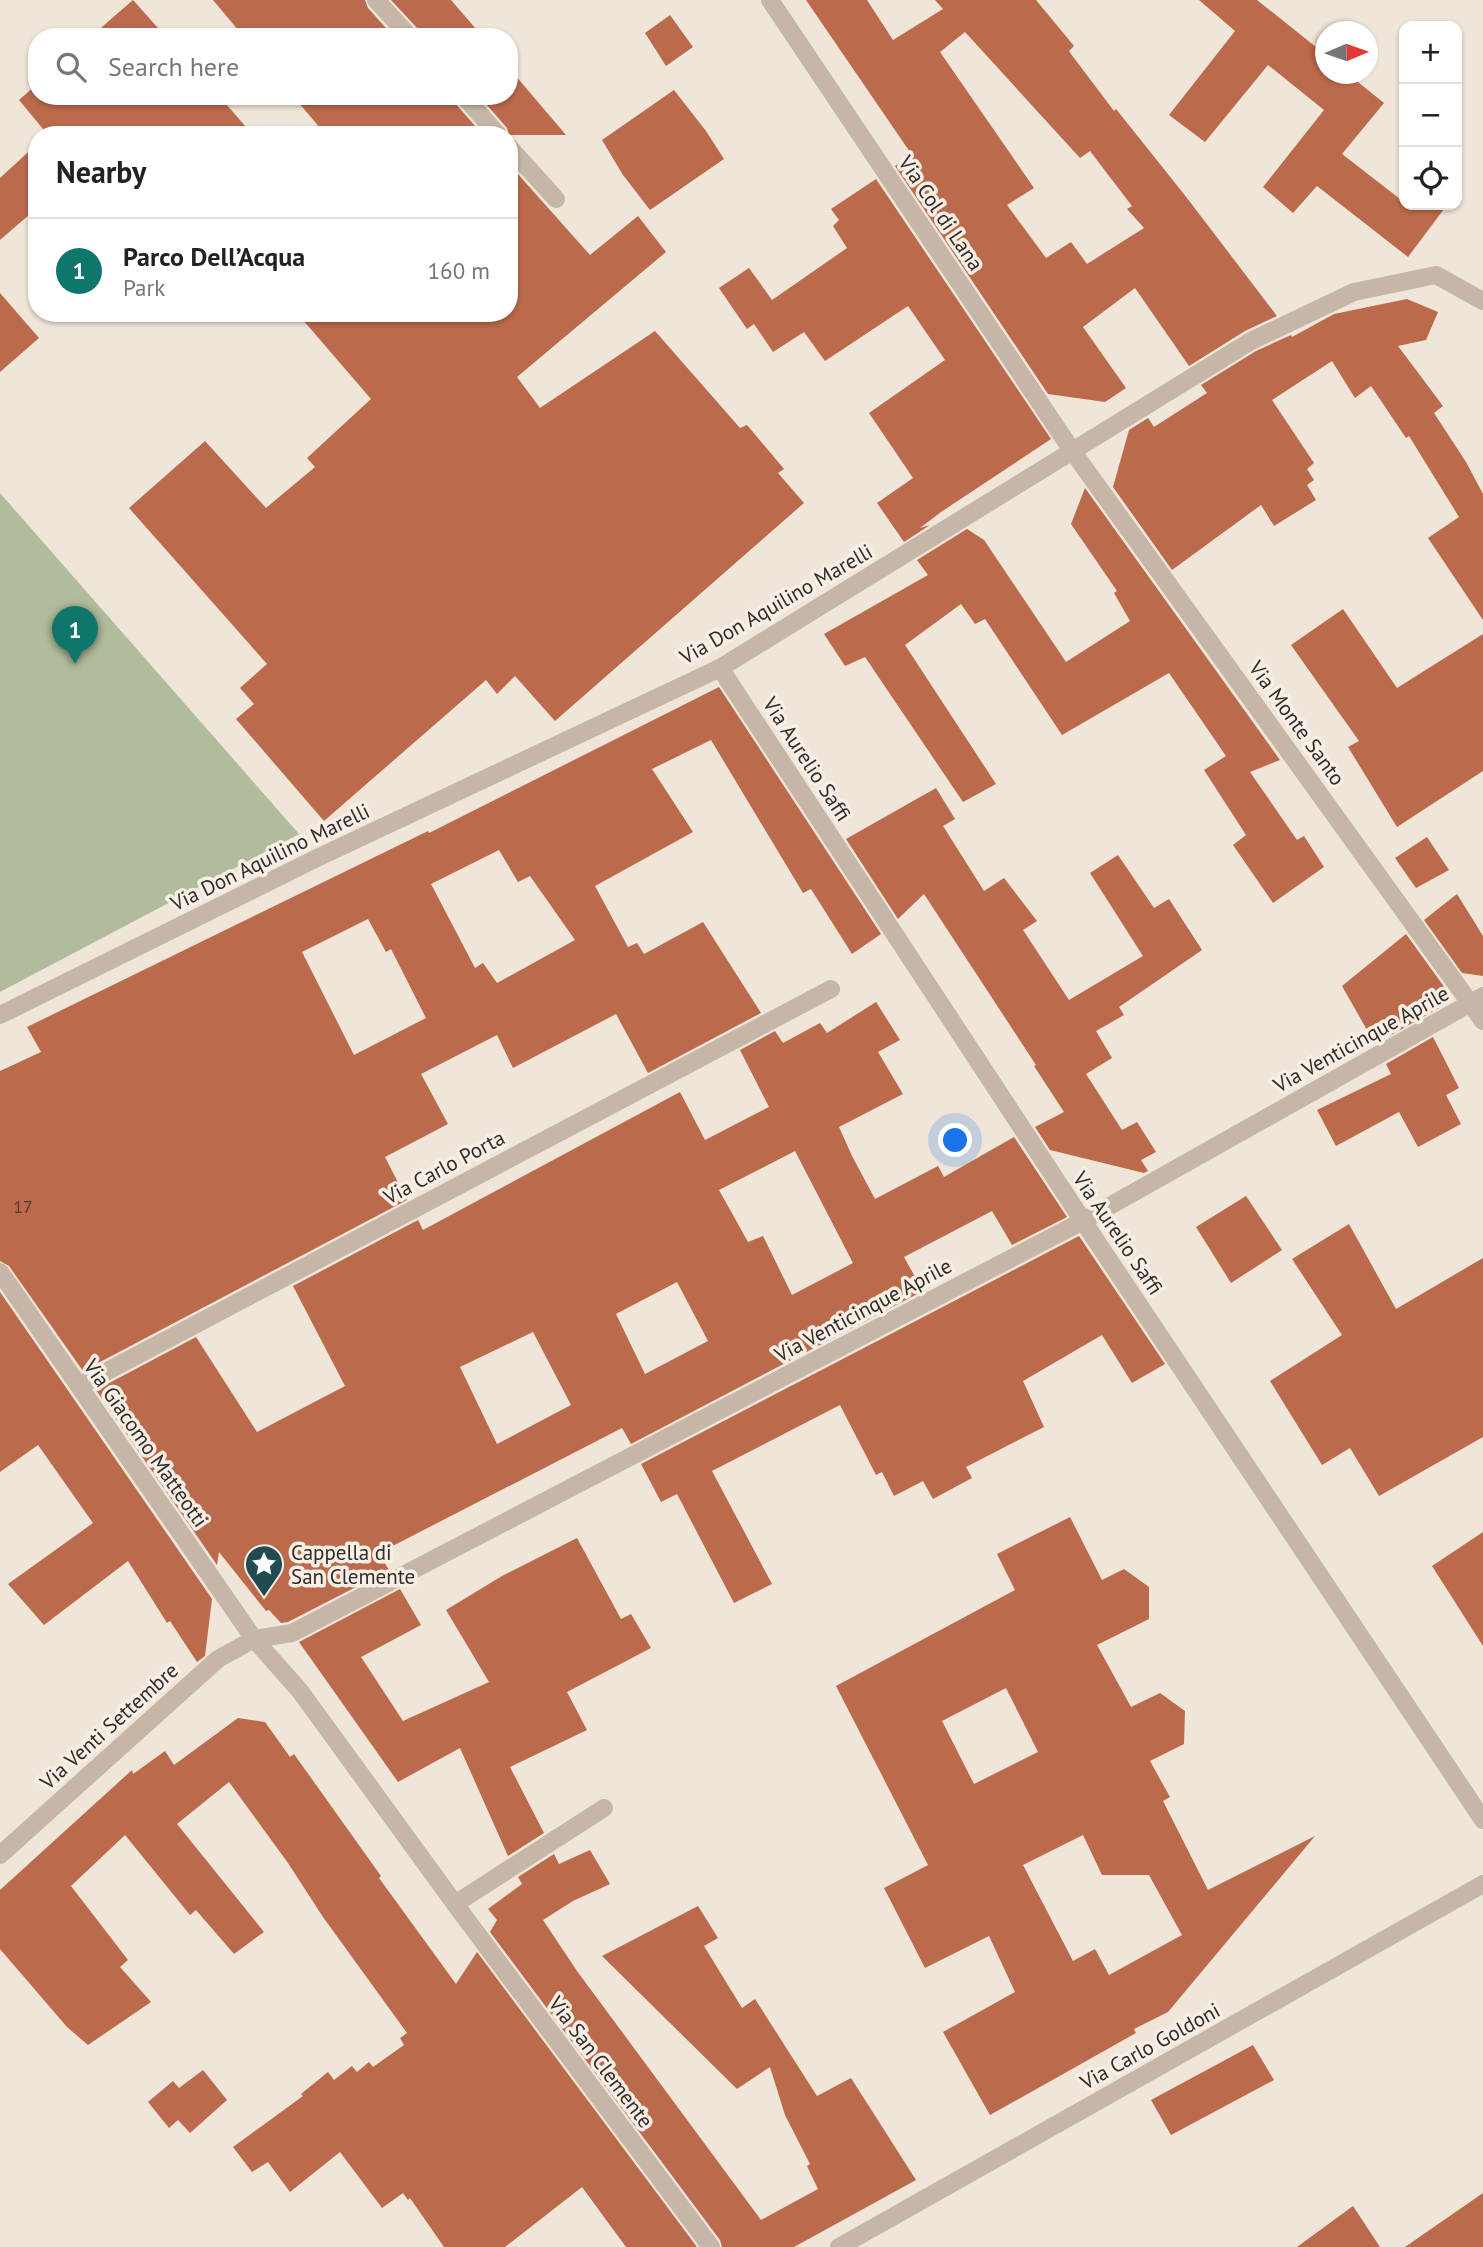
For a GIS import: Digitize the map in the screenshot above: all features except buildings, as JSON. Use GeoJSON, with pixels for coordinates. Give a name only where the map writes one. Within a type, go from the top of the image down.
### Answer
{"type":"FeatureCollection","features":[{"type":"Feature","properties":{"kind":"street"},"geometry":{"type":"LineString","coordinates":[[376,0],[402,28]]}},
{"type":"Feature","properties":{"kind":"street","name":"Via Col di Lana"},"geometry":{"type":"LineString","coordinates":[[771,0],[1073,452]]}},
{"type":"Feature","properties":{"kind":"street"},"geometry":{"type":"LineString","coordinates":[[472,105],[490,126]]}},
{"type":"Feature","properties":{"kind":"street"},"geometry":{"type":"LineString","coordinates":[[518,157],[556,199]]}},
{"type":"Feature","properties":{"kind":"street","name":"Via Don Aquilino Marelli"},"geometry":{"type":"LineString","coordinates":[[0,1015],[317,858],[720,668],[1251,341],[1354,292],[1436,275],[1483,301]]}},
{"type":"Feature","properties":{"kind":"street","name":"Via Monte Santo"},"geometry":{"type":"LineString","coordinates":[[1073,452],[1477,1000],[1483,1021]]}},
{"type":"Feature","properties":{"kind":"street","name":"Via Aurelio Saffi"},"geometry":{"type":"LineString","coordinates":[[720,668],[1083,1221],[1483,1820]]}},
{"type":"Feature","properties":{"kind":"street","name":"Via Carlo Porta"},"geometry":{"type":"LineString","coordinates":[[79,1385],[831,989]]}},
{"type":"Feature","properties":{"kind":"street","name":"Via Venticinque Aprile"},"geometry":{"type":"LineString","coordinates":[[254,1639],[292,1633],[1083,1221],[1477,1000]]}},
{"type":"Feature","properties":{"kind":"street","name":"Via Giacomo Matteotti"},"geometry":{"type":"LineString","coordinates":[[0,1272],[254,1639]]}},
{"type":"Feature","properties":{"kind":"street","name":"Via Venti Settembre"},"geometry":{"type":"LineString","coordinates":[[0,1855],[218,1659],[254,1639]]}},
{"type":"Feature","properties":{"kind":"street","name":"Via San Clemente"},"geometry":{"type":"LineString","coordinates":[[254,1639],[300,1691],[711,2247]]}},
{"type":"Feature","properties":{"kind":"street"},"geometry":{"type":"LineString","coordinates":[[455,1904],[604,1808]]}},
{"type":"Feature","properties":{"kind":"street","name":"Via Carlo Goldoni"},"geometry":{"type":"LineString","coordinates":[[839,2247],[1483,1884]]}},
{"type":"Feature","properties":{"kind":"green space"},"geometry":{"type":"Polygon","coordinates":[[[0,493],[299,834],[0,992],[0,493]]]}},
{"type":"Feature","properties":{"kind":"place","name":"Parco Dell’Acqua"},"geometry":{"type":"Point","coordinates":[75,664]}},
{"type":"Feature","properties":{"kind":"place","name":"Cappella di San Clemente"},"geometry":{"type":"Point","coordinates":[264,1598]}}]}
